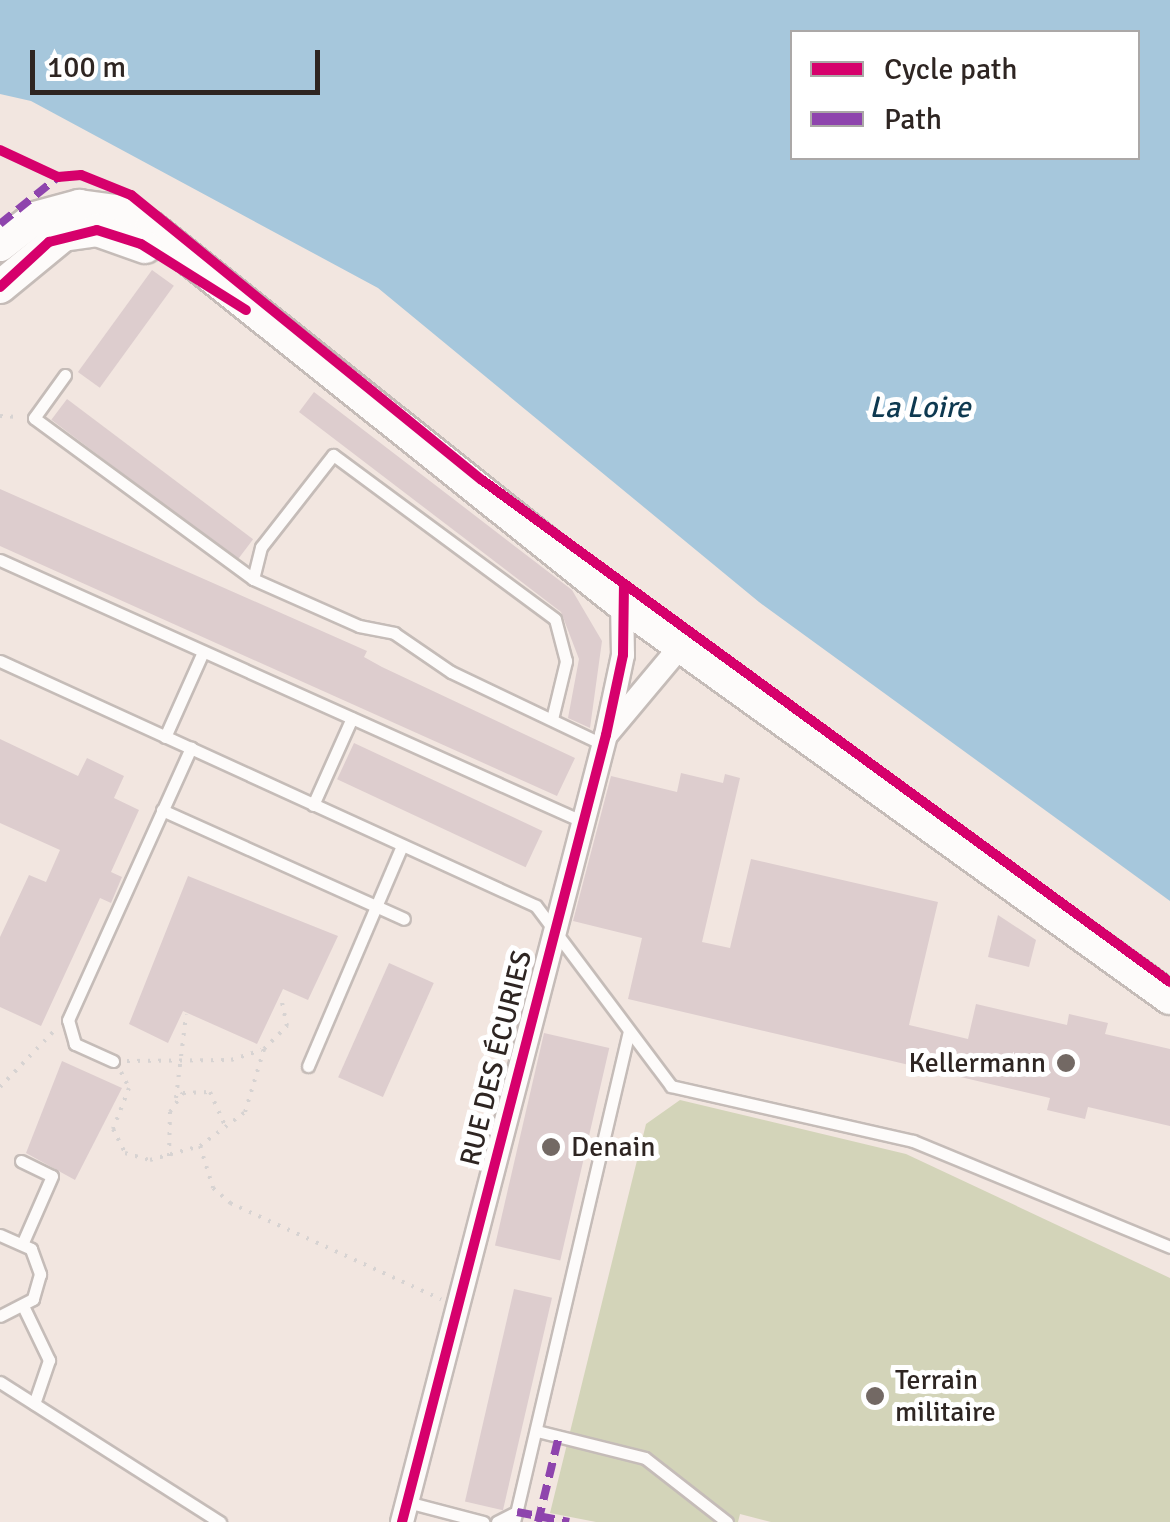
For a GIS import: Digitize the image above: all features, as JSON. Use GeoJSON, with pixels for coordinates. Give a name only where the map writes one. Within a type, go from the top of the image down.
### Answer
{"type":"FeatureCollection","features":[{"type":"Feature","properties":{"kind":"main road"},"geometry":{"type":"LineString","coordinates":[[0,244],[56,210],[111,210],[151,228],[246,310],[622,604],[1170,998]]}},
{"type":"Feature","properties":{"kind":"main road"},"geometry":{"type":"LineString","coordinates":[[0,287],[49,242],[97,230],[141,244],[246,310]]}},
{"type":"Feature","properties":{"kind":"street","name":"RUE DES ÉCURIES"},"geometry":{"type":"LineString","coordinates":[[405,1512],[552,923],[604,740],[623,655],[622,604]]}},
{"type":"Feature","properties":{"kind":"street","name":"RUE DES ÉCURIES"},"geometry":{"type":"LineString","coordinates":[[604,740],[680,647]]}},
{"type":"Feature","properties":{"kind":"lane"},"geometry":{"type":"LineString","coordinates":[[65,374],[34,418],[253,578],[359,626],[394,633],[451,672],[604,740]]}},
{"type":"Feature","properties":{"kind":"lane"},"geometry":{"type":"LineString","coordinates":[[253,578],[261,547],[333,455],[556,619],[566,661],[552,719]]}},
{"type":"Feature","properties":{"kind":"lane"},"geometry":{"type":"LineString","coordinates":[[0,560],[579,820]]}},
{"type":"Feature","properties":{"kind":"lane"},"geometry":{"type":"LineString","coordinates":[[166,737],[203,652]]}},
{"type":"Feature","properties":{"kind":"lane"},"geometry":{"type":"LineString","coordinates":[[0,660],[536,906],[671,1086],[912,1141],[1170,1247]]}},
{"type":"Feature","properties":{"kind":"lane"},"geometry":{"type":"LineString","coordinates":[[313,805],[352,718]]}},
{"type":"Feature","properties":{"kind":"lane"},"geometry":{"type":"LineString","coordinates":[[112,1061],[75,1044],[68,1020],[191,748]]}},
{"type":"Feature","properties":{"kind":"lane"},"geometry":{"type":"LineString","coordinates":[[162,810],[404,919]]}},
{"type":"Feature","properties":{"kind":"lane"},"geometry":{"type":"LineString","coordinates":[[308,1066],[402,846]]}},
{"type":"Feature","properties":{"kind":"lane"},"geometry":{"type":"LineString","coordinates":[[498,1522],[516,1517],[629,1031]]}},
{"type":"Feature","properties":{"kind":"lane"},"geometry":{"type":"LineString","coordinates":[[21,1161],[52,1176],[23,1242]]}},
{"type":"Feature","properties":{"kind":"lane"},"geometry":{"type":"LineString","coordinates":[[0,1235],[23,1242],[40,1274],[24,1308],[0,1316]]}},
{"type":"Feature","properties":{"kind":"lane"},"geometry":{"type":"LineString","coordinates":[[24,1308],[49,1360],[34,1404]]}},
{"type":"Feature","properties":{"kind":"lane"},"geometry":{"type":"LineString","coordinates":[[0,1382],[220,1522]]}},
{"type":"Feature","properties":{"kind":"lane"},"geometry":{"type":"LineString","coordinates":[[537,1431],[645,1458],[726,1522]]}},
{"type":"Feature","properties":{"kind":"lane"},"geometry":{"type":"LineString","coordinates":[[405,1512],[483,1522]]}},
{"type":"Feature","properties":{"kind":"path"},"geometry":{"type":"LineString","coordinates":[[0,416],[34,418]]}},
{"type":"Feature","properties":{"kind":"path"},"geometry":{"type":"LineString","coordinates":[[112,1061],[230,1060],[264,1049],[287,1026],[281,998]]}},
{"type":"Feature","properties":{"kind":"path"},"geometry":{"type":"LineString","coordinates":[[169,1156],[186,1015]]}},
{"type":"Feature","properties":{"kind":"path"},"geometry":{"type":"LineString","coordinates":[[0,1087],[68,1020]]}},
{"type":"Feature","properties":{"kind":"path"},"geometry":{"type":"LineString","coordinates":[[112,1061],[129,1088],[113,1129],[125,1153],[136,1160],[169,1156],[200,1146],[226,1129],[252,1096],[264,1049]]}},
{"type":"Feature","properties":{"kind":"path"},"geometry":{"type":"LineString","coordinates":[[176,1098],[210,1092],[226,1129]]}},
{"type":"Feature","properties":{"kind":"path"},"geometry":{"type":"LineString","coordinates":[[200,1146],[213,1188],[230,1203],[459,1307]]}},
{"type":"Feature","properties":{"kind":"green space","name":"Terrain militaire"},"geometry":{"type":"Polygon","coordinates":[[[680,1100],[906,1154],[1170,1278],[1170,1522],[771,1522],[740,1514],[738,1522],[596,1522],[550,1513],[646,1124],[680,1100]]]}},
{"type":"Feature","properties":{"kind":"water","name":"La Loire"},"geometry":{"type":"Polygon","coordinates":[[[0,0],[1170,0],[1170,901],[759,602],[378,288],[31,101],[0,94],[0,0]]]}},
{"type":"Feature","properties":{"kind":"building"},"geometry":{"type":"Polygon","coordinates":[[[152,270],[174,286],[100,388],[78,372],[152,270]]]}},
{"type":"Feature","properties":{"kind":"building"},"geometry":{"type":"Polygon","coordinates":[[[314,392],[572,590],[602,641],[590,728],[568,718],[579,659],[561,612],[299,412],[314,392]]]}},
{"type":"Feature","properties":{"kind":"building"},"geometry":{"type":"Polygon","coordinates":[[[67,399],[253,539],[237,560],[51,420],[67,399]]]}},
{"type":"Feature","properties":{"kind":"building"},"geometry":{"type":"Polygon","coordinates":[[[0,489],[367,651],[364,657],[382,667],[575,758],[557,796],[0,546],[0,489]]]}},
{"type":"Feature","properties":{"kind":"building"},"geometry":{"type":"Polygon","coordinates":[[[0,739],[78,776],[87,758],[124,776],[114,798],[139,810],[111,872],[122,877],[111,903],[100,898],[41,1026],[0,1007],[0,937],[29,875],[46,882],[60,850],[0,823],[0,739]]]}},
{"type":"Feature","properties":{"kind":"building"},"geometry":{"type":"Polygon","coordinates":[[[354,743],[543,831],[526,867],[337,779],[354,743]]]}},
{"type":"Feature","properties":{"kind":"building"},"geometry":{"type":"Polygon","coordinates":[[[681,773],[723,783],[725,774],[740,778],[702,942],[730,948],[751,859],[938,902],[909,1025],[968,1039],[976,1004],[1067,1025],[1069,1014],[1108,1023],[1105,1034],[1170,1049],[1170,1126],[1088,1107],[1085,1119],[1047,1110],[1050,1098],[628,999],[642,938],[573,921],[611,776],[677,792],[681,773]]]}},
{"type":"Feature","properties":{"kind":"building"},"geometry":{"type":"Polygon","coordinates":[[[188,876],[338,936],[308,1000],[283,989],[257,1044],[183,1011],[168,1043],[129,1024],[188,876]]]}},
{"type":"Feature","properties":{"kind":"building"},"geometry":{"type":"Polygon","coordinates":[[[998,915],[1036,940],[1029,967],[988,957],[998,915]]]}},
{"type":"Feature","properties":{"kind":"building"},"geometry":{"type":"Polygon","coordinates":[[[389,963],[434,983],[383,1097],[338,1077],[389,963]]]}},
{"type":"Feature","properties":{"kind":"building","name":"Denain"},"geometry":{"type":"Polygon","coordinates":[[[544,1033],[609,1048],[560,1260],[495,1245],[544,1033]]]}},
{"type":"Feature","properties":{"kind":"building"},"geometry":{"type":"Polygon","coordinates":[[[62,1061],[122,1088],[75,1180],[26,1153],[62,1061]]]}},
{"type":"Feature","properties":{"kind":"building"},"geometry":{"type":"Polygon","coordinates":[[[514,1289],[552,1298],[503,1510],[465,1501],[514,1289]]]}},
{"type":"Feature","properties":{"kind":"marked path"},"geometry":{"type":"LineString","coordinates":[[0,224],[58,177]]}},
{"type":"Feature","properties":{"kind":"marked path"},"geometry":{"type":"LineString","coordinates":[[538,1522],[559,1436]]}},
{"type":"Feature","properties":{"kind":"marked path"},"geometry":{"type":"LineString","coordinates":[[517,1512],[569,1522]]}},
{"type":"Feature","properties":{"kind":"cycle path"},"geometry":{"type":"LineString","coordinates":[[0,150],[58,177],[81,175],[131,195],[482,480],[1170,982]]}},
{"type":"Feature","properties":{"kind":"cycle path"},"geometry":{"type":"LineString","coordinates":[[0,287],[49,242],[97,230],[141,244],[246,310]]}},
{"type":"Feature","properties":{"kind":"cycle path"},"geometry":{"type":"LineString","coordinates":[[402,1522],[606,735],[623,655],[624,586]]}},
{"type":"Feature","properties":{"kind":"place","name":"Kellermann"},"geometry":{"type":"Point","coordinates":[1066,1063]}},
{"type":"Feature","properties":{"kind":"place","name":"Denain"},"geometry":{"type":"Point","coordinates":[551,1147]}},
{"type":"Feature","properties":{"kind":"place","name":"Terrain militaire"},"geometry":{"type":"Point","coordinates":[875,1396]}}]}
